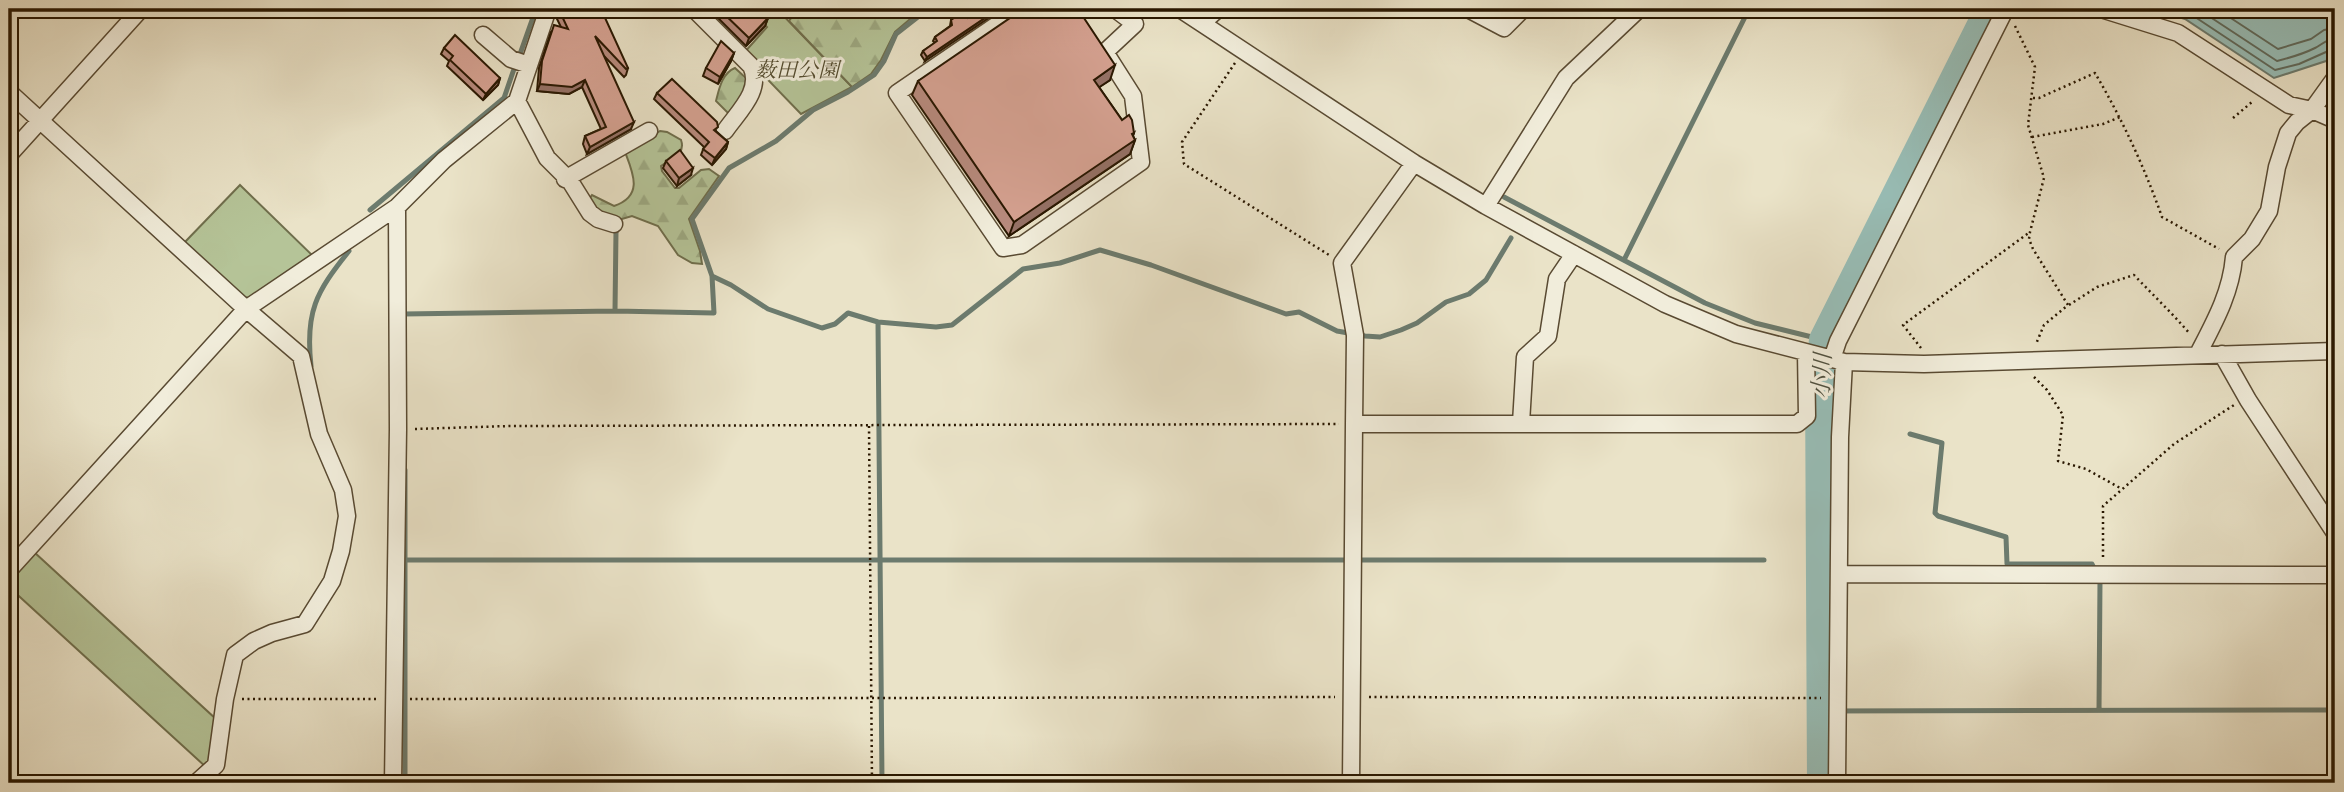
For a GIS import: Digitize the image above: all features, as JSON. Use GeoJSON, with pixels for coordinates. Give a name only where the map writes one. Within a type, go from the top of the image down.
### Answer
{"type":"FeatureCollection","features":[{"type":"Feature","properties":{"kind":"street"},"geometry":{"type":"LineString","coordinates":[[9,155],[141,9]]}},
{"type":"Feature","properties":{"kind":"street"},"geometry":{"type":"LineString","coordinates":[[9,570],[246,309],[397,207],[444,160],[517,101],[548,9]]}},
{"type":"Feature","properties":{"kind":"street"},"geometry":{"type":"LineString","coordinates":[[694,9],[751,66],[754,73],[754,89],[725,131]]}},
{"type":"Feature","properties":{"kind":"street"},"geometry":{"type":"LineString","coordinates":[[1020,9],[897,93],[1003,248],[1022,245],[1141,162],[1133,96],[1105,52],[1135,24],[1117,9]]}},
{"type":"Feature","properties":{"kind":"street"},"geometry":{"type":"LineString","coordinates":[[1180,9],[1414,163],[1486,206],[1665,304],[1736,334],[1835,360],[1924,364],[2031,361],[2200,350],[2222,354],[2335,351]]}},
{"type":"Feature","properties":{"kind":"street"},"geometry":{"type":"LineString","coordinates":[[1202,23],[1218,9]]}},
{"type":"Feature","properties":{"kind":"street"},"geometry":{"type":"LineString","coordinates":[[1468,9],[1504,28],[1523,9]]}},
{"type":"Feature","properties":{"kind":"street"},"geometry":{"type":"LineString","coordinates":[[1486,206],[1566,78],[1639,9]]}},
{"type":"Feature","properties":{"kind":"street"},"geometry":{"type":"LineString","coordinates":[[2101,9],[2178,33],[2289,105],[2312,110],[2335,120]]}},
{"type":"Feature","properties":{"kind":"street"},"geometry":{"type":"LineString","coordinates":[[1837,783],[1840,437],[1835,360],[1838,341],[1998,12]]}},
{"type":"Feature","properties":{"kind":"street"},"geometry":{"type":"LineString","coordinates":[[482,35],[511,59],[529,65]]}},
{"type":"Feature","properties":{"kind":"street"},"geometry":{"type":"LineString","coordinates":[[2200,350],[2232,279],[2234,257],[2252,239],[2269,211],[2277,167],[2288,133],[2312,110],[2335,78]]}},
{"type":"Feature","properties":{"kind":"street"},"geometry":{"type":"LineString","coordinates":[[9,92],[301,356],[319,434],[343,490],[347,516],[332,581],[305,624],[254,641],[235,656],[225,699],[216,765],[196,783]]}},
{"type":"Feature","properties":{"kind":"street"},"geometry":{"type":"LineString","coordinates":[[517,101],[547,158],[565,179],[570,181],[590,213],[614,225]]}},
{"type":"Feature","properties":{"kind":"street"},"geometry":{"type":"LineString","coordinates":[[565,179],[649,131]]}},
{"type":"Feature","properties":{"kind":"street"},"geometry":{"type":"LineString","coordinates":[[1351,783],[1355,335],[1342,263],[1414,163]]}},
{"type":"Feature","properties":{"kind":"street"},"geometry":{"type":"LineString","coordinates":[[393,783],[398,429],[397,207]]}},
{"type":"Feature","properties":{"kind":"street"},"geometry":{"type":"LineString","coordinates":[[1521,423],[1525,357],[1548,336],[1556,279],[1574,254]]}},
{"type":"Feature","properties":{"kind":"street"},"geometry":{"type":"LineString","coordinates":[[1354,424],[1797,424],[1807,416],[1808,353]]}},
{"type":"Feature","properties":{"kind":"street"},"geometry":{"type":"LineString","coordinates":[[2222,354],[2246,397],[2335,533]]}},
{"type":"Feature","properties":{"kind":"street"},"geometry":{"type":"LineString","coordinates":[[1839,574],[2335,575]]}},
{"type":"Feature","properties":{"kind":"path"},"geometry":{"type":"LineString","coordinates":[[1998,12],[2012,20],[2035,67],[2028,125],[2043,178],[2029,239],[2068,305]]}},
{"type":"Feature","properties":{"kind":"path"},"geometry":{"type":"LineString","coordinates":[[1243,52],[1182,142],[1184,164],[1342,263]]}},
{"type":"Feature","properties":{"kind":"path"},"geometry":{"type":"LineString","coordinates":[[2031,98],[2039,98],[2095,73],[2120,117],[2150,182],[2162,217],[2234,257]]}},
{"type":"Feature","properties":{"kind":"path"},"geometry":{"type":"LineString","coordinates":[[2234,118],[2264,89]]}},
{"type":"Feature","properties":{"kind":"path"},"geometry":{"type":"LineString","coordinates":[[2032,137],[2103,124],[2120,117]]}},
{"type":"Feature","properties":{"kind":"path"},"geometry":{"type":"LineString","coordinates":[[1924,364],[1924,352],[1903,325],[2030,232]]}},
{"type":"Feature","properties":{"kind":"path"},"geometry":{"type":"LineString","coordinates":[[2122,489],[2086,469],[2058,461],[2063,415],[2047,390],[2032,376],[2031,361],[2044,325],[2068,305],[2097,287],[2134,275],[2158,301],[2168,307],[2200,350]]}},
{"type":"Feature","properties":{"kind":"path"},"geometry":{"type":"LineString","coordinates":[[2104,575],[2103,506],[2174,444],[2246,397]]}},
{"type":"Feature","properties":{"kind":"path"},"geometry":{"type":"LineString","coordinates":[[398,429],[509,426],[1354,424]]}},
{"type":"Feature","properties":{"kind":"path"},"geometry":{"type":"LineString","coordinates":[[869,426],[872,783]]}},
{"type":"Feature","properties":{"kind":"path"},"geometry":{"type":"LineString","coordinates":[[225,699],[1838,698]]}},
{"type":"Feature","properties":{"kind":"green space","name":"薮田公園"},"geometry":{"type":"Polygon","coordinates":[[[749,9],[777,9],[852,87],[801,114],[743,54],[767,27],[749,9]]]}},
{"type":"Feature","properties":{"kind":"green space"},"geometry":{"type":"Polygon","coordinates":[[[798,9],[922,9],[895,32],[871,74],[852,87],[789,21],[798,9]]]}},
{"type":"Feature","properties":{"kind":"green space"},"geometry":{"type":"Polygon","coordinates":[[[735,68],[747,79],[750,88],[734,112],[728,113],[716,101],[724,77],[735,68]]]}},
{"type":"Feature","properties":{"kind":"green space"},"geometry":{"type":"Polygon","coordinates":[[[660,131],[681,140],[680,152],[661,166],[675,188],[679,188],[701,170],[709,169],[719,176],[689,219],[702,264],[692,263],[678,255],[658,226],[632,216],[615,221],[603,218],[587,202],[592,195],[614,206],[630,196],[634,183],[625,152],[660,131]]]}},
{"type":"Feature","properties":{"kind":"green space"},"geometry":{"type":"Polygon","coordinates":[[[240,185],[312,255],[250,298],[243,297],[184,243],[240,185]]]}},
{"type":"Feature","properties":{"kind":"green space"},"geometry":{"type":"Polygon","coordinates":[[[34,552],[217,720],[212,764],[207,768],[9,587],[9,579],[34,552]]]}},
{"type":"Feature","properties":{"kind":"water"},"geometry":{"type":"Polygon","coordinates":[[[2152,9],[2335,9],[2335,52],[2326,61],[2274,78],[2185,19],[2152,9]]]}},
{"type":"Feature","properties":{"kind":"building"},"geometry":{"type":"Polygon","coordinates":[[[566,9],[601,9],[628,68],[626,69],[595,36],[634,122],[590,147],[585,136],[606,127],[585,80],[572,87],[540,84],[542,61],[554,25],[568,29],[560,12],[566,9]]]}},
{"type":"Feature","properties":{"kind":"building"},"geometry":{"type":"Polygon","coordinates":[[[719,9],[757,9],[768,18],[749,38],[719,9]]]}},
{"type":"Feature","properties":{"kind":"building"},"geometry":{"type":"Polygon","coordinates":[[[981,9],[998,9],[927,57],[923,51],[937,41],[935,37],[952,25],[951,20],[963,12],[968,18],[981,9]]]}},
{"type":"Feature","properties":{"kind":"building"},"geometry":{"type":"Polygon","coordinates":[[[1023,9],[1046,9],[1051,16],[1061,9],[1078,9],[1115,65],[1094,80],[1122,120],[1129,115],[1135,140],[1014,222],[918,81],[1023,9]]]}},
{"type":"Feature","properties":{"kind":"building"},"geometry":{"type":"Polygon","coordinates":[[[455,35],[500,78],[486,94],[450,60],[453,56],[444,48],[455,35]]]}},
{"type":"Feature","properties":{"kind":"building"},"geometry":{"type":"Polygon","coordinates":[[[721,41],[734,53],[720,77],[706,68],[721,41]]]}},
{"type":"Feature","properties":{"kind":"building"},"geometry":{"type":"Polygon","coordinates":[[[672,79],[717,122],[718,127],[714,130],[728,142],[715,158],[703,149],[709,142],[657,93],[672,79]]]}},
{"type":"Feature","properties":{"kind":"building"},"geometry":{"type":"Polygon","coordinates":[[[680,150],[693,168],[679,178],[666,161],[680,150]]]}},
{"type":"Feature","properties":{"kind":"waterway"},"geometry":{"type":"LineString","coordinates":[[520,54],[536,9]]}},
{"type":"Feature","properties":{"kind":"waterway"},"geometry":{"type":"LineString","coordinates":[[403,317],[403,314],[615,311],[714,313],[712,276],[692,219],[729,168],[776,141],[813,110],[874,75],[884,61],[896,34],[928,9]]}},
{"type":"Feature","properties":{"kind":"waterway"},"geometry":{"type":"LineString","coordinates":[[1624,260],[1749,9]]}},
{"type":"Feature","properties":{"kind":"waterway","name":"小川"},"geometry":{"type":"LineString","coordinates":[[1822,783],[1820,376],[1824,340],[1990,9]]}},
{"type":"Feature","properties":{"kind":"waterway"},"geometry":{"type":"LineString","coordinates":[[370,210],[504,98],[514,69]]}},
{"type":"Feature","properties":{"kind":"waterway"},"geometry":{"type":"LineString","coordinates":[[1504,197],[1705,303],[1755,323],[1824,340]]}},
{"type":"Feature","properties":{"kind":"waterway"},"geometry":{"type":"LineString","coordinates":[[615,311],[616,231]]}},
{"type":"Feature","properties":{"kind":"waterway"},"geometry":{"type":"LineString","coordinates":[[712,276],[768,309],[822,328],[835,324],[848,313],[878,322],[936,327],[952,325],[1023,269],[1060,263],[1100,250],[1151,265],[1286,314],[1299,312],[1337,331],[1380,337],[1417,323],[1446,302],[1469,294],[1486,280],[1511,238]]}},
{"type":"Feature","properties":{"kind":"waterway"},"geometry":{"type":"LineString","coordinates":[[311,366],[310,331],[315,304],[328,279],[349,251]]}},
{"type":"Feature","properties":{"kind":"waterway"},"geometry":{"type":"LineString","coordinates":[[878,322],[882,783]]}},
{"type":"Feature","properties":{"kind":"waterway"},"geometry":{"type":"LineString","coordinates":[[1910,434],[1942,443],[1935,513],[1938,516],[2006,537],[2007,564],[2092,564],[2100,580],[2099,710]]}},
{"type":"Feature","properties":{"kind":"waterway"},"geometry":{"type":"LineString","coordinates":[[405,470],[405,783]]}},
{"type":"Feature","properties":{"kind":"waterway"},"geometry":{"type":"LineString","coordinates":[[406,560],[1764,560]]}},
{"type":"Feature","properties":{"kind":"waterway"},"geometry":{"type":"LineString","coordinates":[[1822,711],[2335,710]]}}]}
